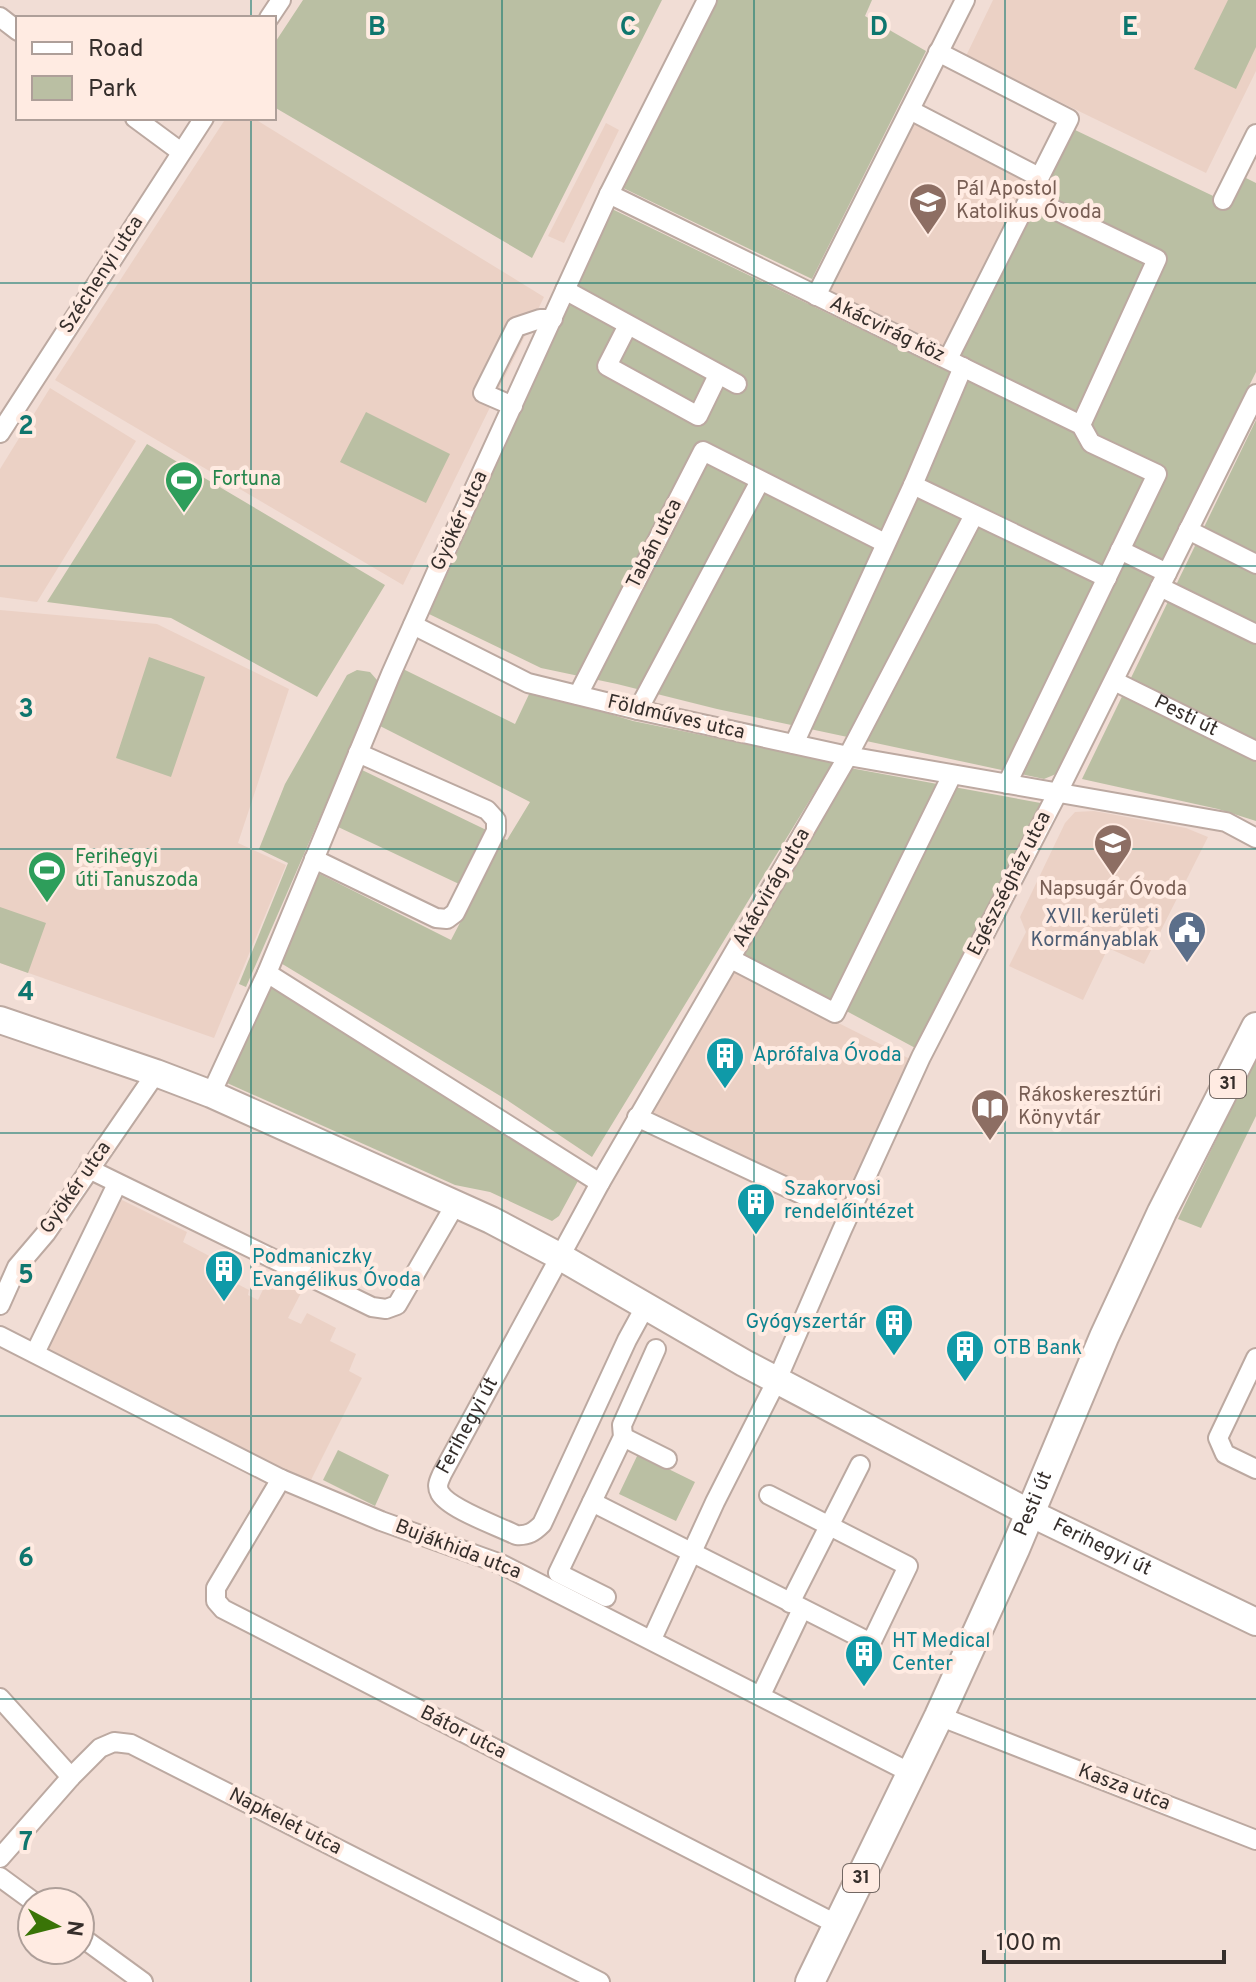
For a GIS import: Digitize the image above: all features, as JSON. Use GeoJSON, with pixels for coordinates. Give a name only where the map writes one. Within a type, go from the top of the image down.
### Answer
{"type":"FeatureCollection","features":[{"type":"Feature","properties":{"kind":"main road","name":"Ferihegyi út"},"geometry":{"type":"LineString","coordinates":[[0,1020],[211,1094],[455,1205],[559,1256],[777,1380],[1030,1513],[1256,1622]]}},
{"type":"Feature","properties":{"kind":"main road","name":"Pesti út"},"geometry":{"type":"LineString","coordinates":[[810,1982],[826,1920],[911,1773],[939,1716],[1149,1238],[1256,1027]]}},
{"type":"Feature","properties":{"kind":"street","name":"Gyökér utca"},"geometry":{"type":"LineString","coordinates":[[211,1094],[267,973],[413,625],[609,194],[707,0]]}},
{"type":"Feature","properties":{"kind":"street"},"geometry":{"type":"LineString","coordinates":[[816,296],[965,0]]}},
{"type":"Feature","properties":{"kind":"street"},"geometry":{"type":"LineString","coordinates":[[0,17],[16,29]]}},
{"type":"Feature","properties":{"kind":"street"},"geometry":{"type":"LineString","coordinates":[[794,744],[913,485],[955,363],[1028,197],[1069,119],[938,52]]}},
{"type":"Feature","properties":{"kind":"street"},"geometry":{"type":"LineString","coordinates":[[910,110],[1039,177]]}},
{"type":"Feature","properties":{"kind":"street"},"geometry":{"type":"LineString","coordinates":[[138,120],[181,152]]}},
{"type":"Feature","properties":{"kind":"street","name":"Széchenyi utca"},"geometry":{"type":"LineString","coordinates":[[0,433],[203,120]]}},
{"type":"Feature","properties":{"kind":"street"},"geometry":{"type":"LineString","coordinates":[[1223,200],[1248,172],[1256,134]]}},
{"type":"Feature","properties":{"kind":"street","name":"Akácvirág köz"},"geometry":{"type":"LineString","coordinates":[[609,194],[1081,425],[1091,443],[1157,474],[1120,550]]}},
{"type":"Feature","properties":{"kind":"street"},"geometry":{"type":"LineString","coordinates":[[1028,197],[1157,259],[1081,425]]}},
{"type":"Feature","properties":{"kind":"street"},"geometry":{"type":"LineString","coordinates":[[565,290],[737,384]]}},
{"type":"Feature","properties":{"kind":"street"},"geometry":{"type":"LineString","coordinates":[[513,406],[483,393],[516,327],[540,319],[553,319]]}},
{"type":"Feature","properties":{"kind":"street"},"geometry":{"type":"LineString","coordinates":[[628,325],[607,366],[698,416],[718,375]]}},
{"type":"Feature","properties":{"kind":"street","name":"Egészségház utca"},"geometry":{"type":"LineString","coordinates":[[777,1380],[921,1057],[1058,792],[1256,394]]}},
{"type":"Feature","properties":{"kind":"street"},"geometry":{"type":"LineString","coordinates":[[1238,430],[1256,439]]}},
{"type":"Feature","properties":{"kind":"street","name":"Tabán utca"},"geometry":{"type":"LineString","coordinates":[[578,695],[703,451],[885,543]]}},
{"type":"Feature","properties":{"kind":"street"},"geometry":{"type":"LineString","coordinates":[[638,710],[760,481]]}},
{"type":"Feature","properties":{"kind":"street"},"geometry":{"type":"LineString","coordinates":[[913,485],[1107,578]]}},
{"type":"Feature","properties":{"kind":"street","name":"Akácvirág utca"},"geometry":{"type":"LineString","coordinates":[[559,1256],[848,756],[974,515]]}},
{"type":"Feature","properties":{"kind":"street"},"geometry":{"type":"LineString","coordinates":[[1188,530],[1256,564]]}},
{"type":"Feature","properties":{"kind":"street"},"geometry":{"type":"LineString","coordinates":[[1007,784],[1120,550],[1163,580],[1256,634]]}},
{"type":"Feature","properties":{"kind":"street","name":"Földműves utca"},"geometry":{"type":"LineString","coordinates":[[413,625],[528,683],[848,756],[1226,822],[1256,838]]}},
{"type":"Feature","properties":{"kind":"street","name":"Pesti út"},"geometry":{"type":"LineString","coordinates":[[1114,681],[1256,751]]}},
{"type":"Feature","properties":{"kind":"street"},"geometry":{"type":"LineString","coordinates":[[314,859],[436,918],[447,919],[455,913],[496,831],[496,820],[487,810],[358,753]]}},
{"type":"Feature","properties":{"kind":"street"},"geometry":{"type":"LineString","coordinates":[[731,959],[835,1013],[952,775]]}},
{"type":"Feature","properties":{"kind":"street"},"geometry":{"type":"LineString","coordinates":[[267,973],[600,1183]]}},
{"type":"Feature","properties":{"kind":"street","name":"Gyökér utca"},"geometry":{"type":"LineString","coordinates":[[0,1305],[17,1267],[46,1233],[156,1073]]}},
{"type":"Feature","properties":{"kind":"street"},"geometry":{"type":"LineString","coordinates":[[637,1117],[848,1216]]}},
{"type":"Feature","properties":{"kind":"street"},"geometry":{"type":"LineString","coordinates":[[89,1169],[372,1307],[386,1309],[397,1305],[455,1205]]}},
{"type":"Feature","properties":{"kind":"street"},"geometry":{"type":"LineString","coordinates":[[35,1353],[117,1184]]}},
{"type":"Feature","properties":{"kind":"street","name":"Ferihegyi út"},"geometry":{"type":"LineString","coordinates":[[559,1256],[442,1474],[438,1490],[448,1501],[516,1535],[534,1532],[542,1524],[645,1307]]}},
{"type":"Feature","properties":{"kind":"street","name":"Bujákhida utca"},"geometry":{"type":"LineString","coordinates":[[0,1336],[281,1479],[381,1521],[501,1564],[911,1773]]}},
{"type":"Feature","properties":{"kind":"street"},"geometry":{"type":"LineString","coordinates":[[606,1597],[558,1573],[623,1437],[622,1425],[656,1349]]}},
{"type":"Feature","properties":{"kind":"street"},"geometry":{"type":"LineString","coordinates":[[1256,1358],[1218,1438],[1225,1454],[1256,1469]]}},
{"type":"Feature","properties":{"kind":"street"},"geometry":{"type":"LineString","coordinates":[[652,1639],[690,1554],[777,1380]]}},
{"type":"Feature","properties":{"kind":"street"},"geometry":{"type":"LineString","coordinates":[[623,1437],[667,1459]]}},
{"type":"Feature","properties":{"kind":"street"},"geometry":{"type":"LineString","coordinates":[[761,1695],[829,1525],[860,1465]]}},
{"type":"Feature","properties":{"kind":"street","name":"Bátor utca"},"geometry":{"type":"LineString","coordinates":[[281,1479],[216,1588],[216,1601],[223,1609],[826,1920]]}},
{"type":"Feature","properties":{"kind":"street"},"geometry":{"type":"LineString","coordinates":[[592,1502],[871,1643],[908,1566],[769,1495]]}},
{"type":"Feature","properties":{"kind":"street"},"geometry":{"type":"LineString","coordinates":[[0,1698],[71,1777]]}},
{"type":"Feature","properties":{"kind":"street","name":"Kasza utca"},"geometry":{"type":"LineString","coordinates":[[939,1716],[1256,1840]]}},
{"type":"Feature","properties":{"kind":"street","name":"Napkelet utca"},"geometry":{"type":"LineString","coordinates":[[0,1858],[100,1748],[114,1742],[131,1744],[600,1982]]}},
{"type":"Feature","properties":{"kind":"street"},"geometry":{"type":"LineString","coordinates":[[96,1948],[143,1982]]}},
{"type":"Feature","properties":{"kind":"shaded area"},"geometry":{"type":"Polygon","coordinates":[[[993,0],[1256,0],[1256,71],[1206,173],[966,56],[993,0]]]}},
{"type":"Feature","properties":{"kind":"shaded area"},"geometry":{"type":"Polygon","coordinates":[[[225,120],[256,120],[544,297],[403,585],[55,380],[225,120]]]}},
{"type":"Feature","properties":{"kind":"shaded area","name":"Pál Apostol Katolikus Óvoda"},"geometry":{"type":"Polygon","coordinates":[[[914,120],[1026,180],[944,349],[828,292],[914,120]]]}},
{"type":"Feature","properties":{"kind":"shaded area"},"geometry":{"type":"Polygon","coordinates":[[[606,123],[619,130],[564,243],[548,236],[606,123]]]}},
{"type":"Feature","properties":{"kind":"shaded area"},"geometry":{"type":"Polygon","coordinates":[[[50,388],[136,441],[37,602],[0,597],[0,469],[50,388]]]}},
{"type":"Feature","properties":{"kind":"shaded area"},"geometry":{"type":"Polygon","coordinates":[[[0,610],[157,624],[289,689],[238,843],[286,865],[214,1038],[0,963],[0,610]]]}},
{"type":"Feature","properties":{"kind":"shaded area","name":"Napsugár Óvoda"},"geometry":{"type":"Polygon","coordinates":[[[1094,811],[1186,828],[1208,837],[1144,964],[1108,948],[1083,1000],[1009,966],[1026,932],[1020,917],[1065,823],[1075,812],[1094,811]]]}},
{"type":"Feature","properties":{"kind":"shaded area"},"geometry":{"type":"Polygon","coordinates":[[[733,970],[912,1060],[844,1206],[650,1113],[733,970]]]}},
{"type":"Feature","properties":{"kind":"shaded area"},"geometry":{"type":"Polygon","coordinates":[[[120,1199],[187,1232],[183,1242],[213,1258],[204,1275],[215,1280],[218,1274],[249,1290],[248,1295],[258,1300],[270,1275],[302,1291],[288,1318],[301,1324],[307,1313],[336,1328],[330,1341],[356,1354],[349,1371],[362,1378],[310,1482],[45,1349],[120,1199]]]}},
{"type":"Feature","properties":{"kind":"green space"},"geometry":{"type":"Polygon","coordinates":[[[303,0],[662,0],[532,258],[276,108],[276,41],[303,0]]]}},
{"type":"Feature","properties":{"kind":"green space"},"geometry":{"type":"Polygon","coordinates":[[[717,0],[872,0],[865,16],[926,51],[812,279],[621,187],[717,0]]]}},
{"type":"Feature","properties":{"kind":"green space"},"geometry":{"type":"Polygon","coordinates":[[[1228,0],[1256,0],[1256,47],[1236,89],[1194,69],[1228,0]]]}},
{"type":"Feature","properties":{"kind":"green space"},"geometry":{"type":"Polygon","coordinates":[[[1073,129],[1232,205],[1244,177],[1256,183],[1256,372],[1056,774],[1044,779],[541,668],[429,614],[612,209],[947,371],[1073,129]]]}},
{"type":"Feature","properties":{"kind":"green space"},"geometry":{"type":"Polygon","coordinates":[[[366,412],[450,454],[426,503],[340,462],[366,412]]]}},
{"type":"Feature","properties":{"kind":"green space"},"geometry":{"type":"Polygon","coordinates":[[[1256,420],[1256,821],[1218,809],[1082,779],[1256,420]]]}},
{"type":"Feature","properties":{"kind":"green space","name":"Fortuna"},"geometry":{"type":"Polygon","coordinates":[[[147,444],[385,585],[317,697],[171,618],[47,602],[147,444]]]}},
{"type":"Feature","properties":{"kind":"green space"},"geometry":{"type":"Polygon","coordinates":[[[149,657],[205,677],[171,777],[116,758],[149,657]]]}},
{"type":"Feature","properties":{"kind":"green space"},"geometry":{"type":"Polygon","coordinates":[[[403,669],[515,724],[531,690],[633,721],[833,762],[592,1157],[507,1100],[279,962],[318,873],[451,940],[476,892],[336,826],[360,769],[507,840],[530,802],[380,726],[403,669]]]}},
{"type":"Feature","properties":{"kind":"green space"},"geometry":{"type":"Polygon","coordinates":[[[357,670],[370,672],[377,680],[376,689],[246,987],[239,984],[288,863],[259,849],[285,784],[347,675],[357,670]]]}},
{"type":"Feature","properties":{"kind":"green space"},"geometry":{"type":"Polygon","coordinates":[[[850,768],[1046,804],[919,1050],[744,956],[850,768]]]}},
{"type":"Feature","properties":{"kind":"green space"},"geometry":{"type":"Polygon","coordinates":[[[0,907],[46,923],[28,973],[0,963],[0,907]]]}},
{"type":"Feature","properties":{"kind":"green space"},"geometry":{"type":"Polygon","coordinates":[[[274,985],[579,1179],[559,1216],[552,1221],[490,1192],[455,1185],[227,1083],[269,986],[274,985]]]}},
{"type":"Feature","properties":{"kind":"green space"},"geometry":{"type":"Polygon","coordinates":[[[1256,1057],[1256,1116],[1201,1228],[1178,1219],[1256,1057]]]}},
{"type":"Feature","properties":{"kind":"green space"},"geometry":{"type":"Polygon","coordinates":[[[338,1450],[389,1475],[375,1506],[323,1480],[338,1450]]]}},
{"type":"Feature","properties":{"kind":"green space"},"geometry":{"type":"Polygon","coordinates":[[[638,1454],[695,1482],[676,1521],[619,1494],[638,1454]]]}},
{"type":"Feature","properties":{"kind":"place","name":"Pál Apostol Katolikus Óvoda"},"geometry":{"type":"Point","coordinates":[928,236]}},
{"type":"Feature","properties":{"kind":"place","name":"Fortuna"},"geometry":{"type":"Point","coordinates":[184,514]}},
{"type":"Feature","properties":{"kind":"place","name":"Napsugár Óvoda"},"geometry":{"type":"Point","coordinates":[1113,877]}},
{"type":"Feature","properties":{"kind":"place","name":"Ferihegyi úti Tanuszoda"},"geometry":{"type":"Point","coordinates":[47,904]}},
{"type":"Feature","properties":{"kind":"place","name":"XVII. kerületi Kormányablak"},"geometry":{"type":"Point","coordinates":[1187,964]}},
{"type":"Feature","properties":{"kind":"place","name":"Aprófalva Óvoda"},"geometry":{"type":"Point","coordinates":[725,1090]}},
{"type":"Feature","properties":{"kind":"place","name":"Rákoskeresztúri Könyvtár"},"geometry":{"type":"Point","coordinates":[990,1142]}},
{"type":"Feature","properties":{"kind":"place","name":"Szakorvosi rendelőintézet"},"geometry":{"type":"Point","coordinates":[756,1236]}},
{"type":"Feature","properties":{"kind":"place","name":"Podmaniczky Evangélikus Óvoda"},"geometry":{"type":"Point","coordinates":[224,1303]}},
{"type":"Feature","properties":{"kind":"place","name":"Gyógyszertár"},"geometry":{"type":"Point","coordinates":[894,1357]}},
{"type":"Feature","properties":{"kind":"place","name":"OTB Bank"},"geometry":{"type":"Point","coordinates":[965,1383]}},
{"type":"Feature","properties":{"kind":"place","name":"HT Medical Center"},"geometry":{"type":"Point","coordinates":[864,1688]}}]}
